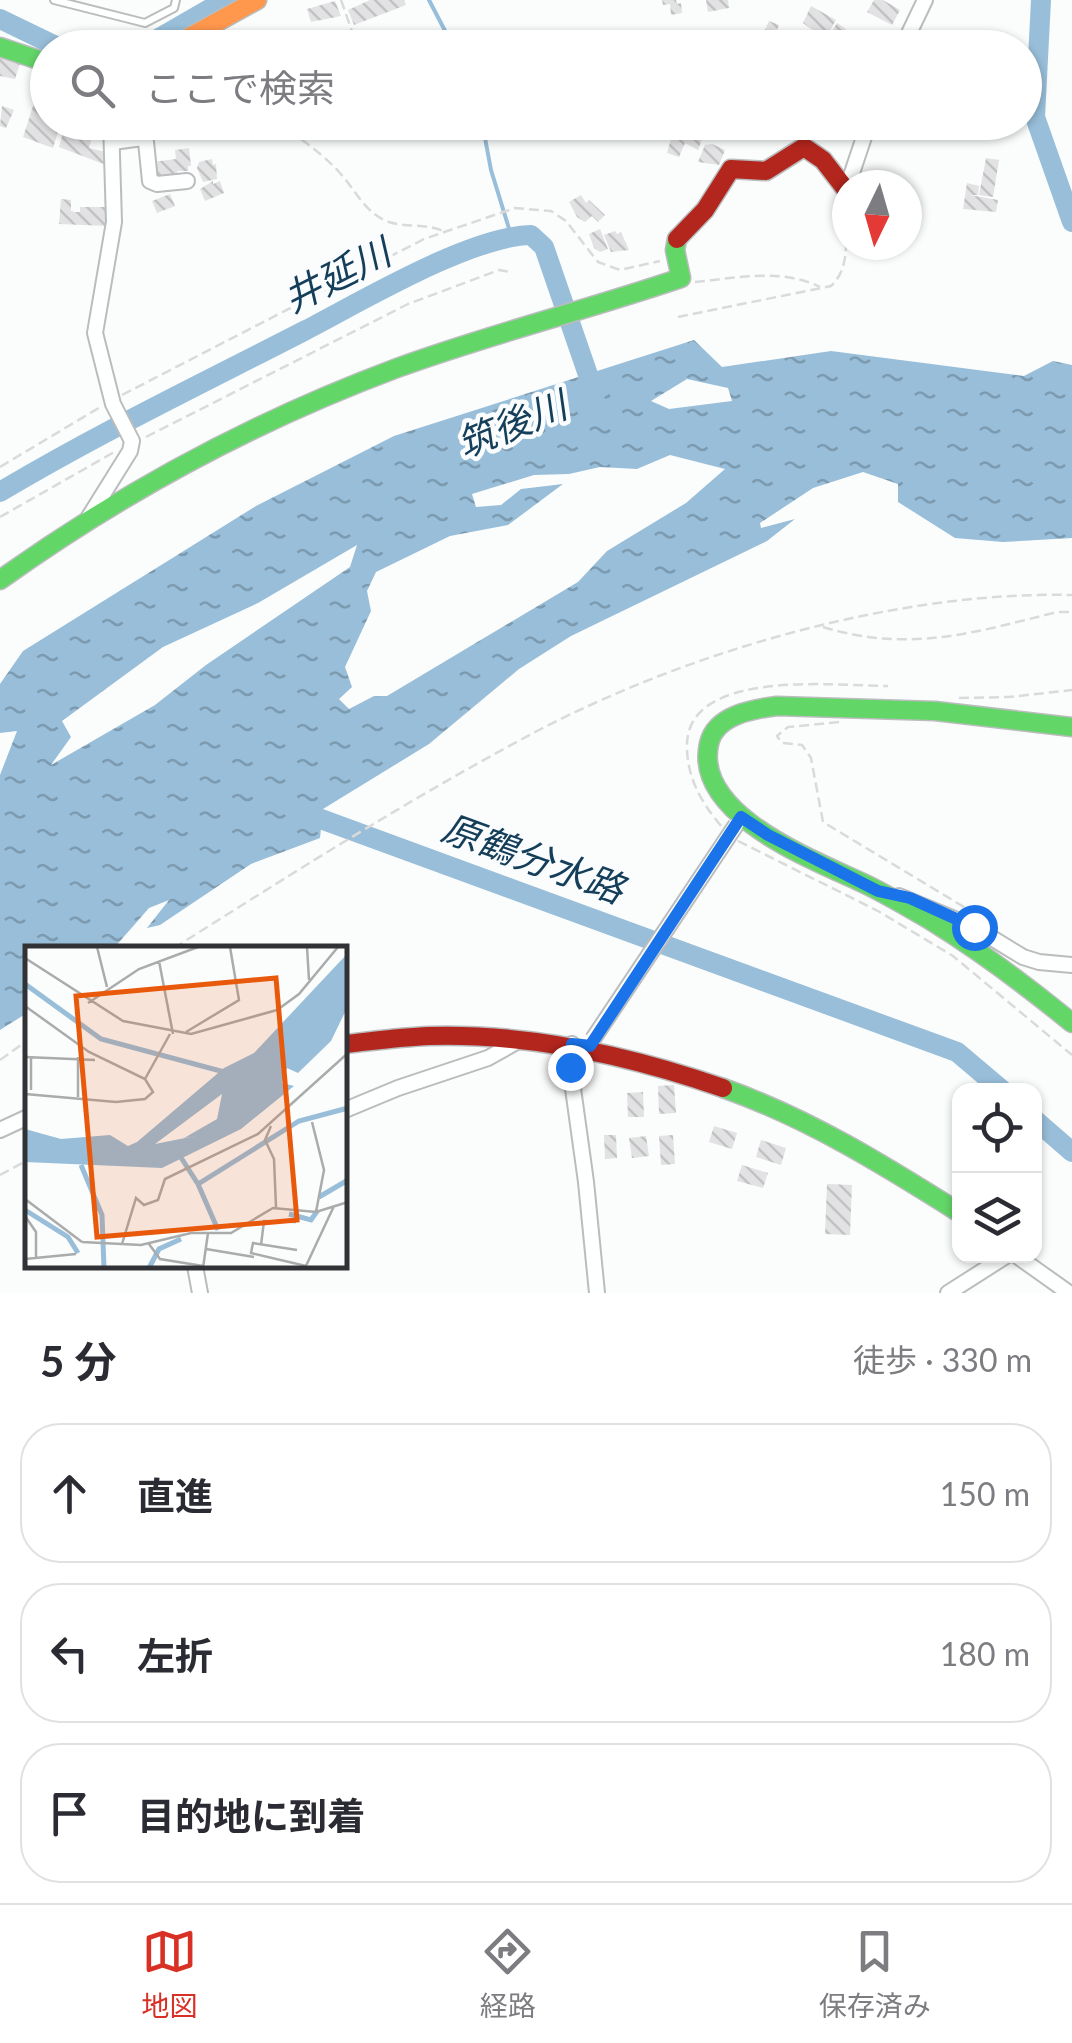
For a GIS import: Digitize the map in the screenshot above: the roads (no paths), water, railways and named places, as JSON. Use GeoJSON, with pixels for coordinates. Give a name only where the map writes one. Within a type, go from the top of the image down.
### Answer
{"type":"FeatureCollection","features":[{"type":"Feature","properties":{"kind":"street"},"geometry":{"type":"LineString","coordinates":[[203,30],[257,0]]}},
{"type":"Feature","properties":{"kind":"street"},"geometry":{"type":"LineString","coordinates":[[911,30],[925,0]]}},
{"type":"Feature","properties":{"kind":"street"},"geometry":{"type":"LineString","coordinates":[[0,48],[30,57]]}},
{"type":"Feature","properties":{"kind":"street"},"geometry":{"type":"LineString","coordinates":[[86,520],[132,444],[112,402],[96,332],[114,222],[113,142],[128,140]]}},
{"type":"Feature","properties":{"kind":"street"},"geometry":{"type":"LineString","coordinates":[[144,140],[150,182],[187,181]]}},
{"type":"Feature","properties":{"kind":"street"},"geometry":{"type":"LineString","coordinates":[[853,170],[863,140]]}},
{"type":"Feature","properties":{"kind":"street"},"geometry":{"type":"LineString","coordinates":[[0,580],[86,520],[252,429],[361,382],[681,278],[675,258],[678,232],[703,212],[731,169],[748,166],[760,172],[771,170],[787,155],[804,147],[832,171]]}},
{"type":"Feature","properties":{"kind":"street"},"geometry":{"type":"LineString","coordinates":[[1072,727],[906,709],[782,706],[753,710],[718,726],[710,735],[708,747],[715,779],[739,821],[878,891],[974,949],[1072,1023]]}},
{"type":"Feature","properties":{"kind":"street"},"geometry":{"type":"LineString","coordinates":[[596,1293],[570,1067],[739,821]]}},
{"type":"Feature","properties":{"kind":"street"},"geometry":{"type":"LineString","coordinates":[[878,891],[936,909],[1023,957],[1072,965]]}},
{"type":"Feature","properties":{"kind":"street"},"geometry":{"type":"LineString","coordinates":[[348,1044],[475,1034],[585,1043],[703,1080],[806,1124],[887,1167],[952,1208]]}},
{"type":"Feature","properties":{"kind":"street"},"geometry":{"type":"LineString","coordinates":[[348,1109],[488,1058],[522,1038]]}},
{"type":"Feature","properties":{"kind":"street"},"geometry":{"type":"LineString","coordinates":[[0,1130],[25,1118]]}},
{"type":"Feature","properties":{"kind":"street"},"geometry":{"type":"LineString","coordinates":[[948,1293],[995,1263]]}},
{"type":"Feature","properties":{"kind":"street"},"geometry":{"type":"LineString","coordinates":[[1027,1263],[1068,1293]]}},
{"type":"Feature","properties":{"kind":"street"},"geometry":{"type":"LineString","coordinates":[[196,1268],[200,1293]]}},
{"type":"Feature","properties":{"kind":"lane"},"geometry":{"type":"LineString","coordinates":[[54,0],[74,2],[145,24],[174,8],[176,0]]}},
{"type":"Feature","properties":{"kind":"water","name":"筑後川"},"geometry":{"type":"Polygon","coordinates":[[[694,340],[722,367],[831,351],[1024,376],[1053,361],[1072,365],[1072,538],[1003,542],[955,538],[898,502],[898,484],[863,472],[813,488],[760,523],[761,528],[795,519],[767,541],[571,636],[519,669],[429,744],[323,809],[320,838],[251,864],[160,925],[147,928],[169,900],[149,908],[116,946],[25,946],[25,1014],[0,1030],[0,775],[17,731],[0,733],[0,684],[23,651],[256,506],[394,436],[694,340]],[[687,379],[651,401],[669,409],[732,401],[728,388],[687,379]],[[670,455],[637,469],[600,467],[569,474],[534,475],[472,494],[476,507],[501,505],[521,489],[563,484],[508,525],[450,536],[376,572],[367,591],[371,611],[345,667],[352,687],[339,699],[349,709],[374,696],[387,696],[578,582],[607,551],[686,503],[725,469],[670,455]],[[357,545],[258,603],[163,647],[62,721],[71,737],[51,765],[155,705],[206,665],[350,567],[357,545]]]}},
{"type":"Feature","properties":{"kind":"waterway"},"geometry":{"type":"LineString","coordinates":[[173,30],[225,0]]}},
{"type":"Feature","properties":{"kind":"waterway"},"geometry":{"type":"LineString","coordinates":[[429,0],[445,30]]}},
{"type":"Feature","properties":{"kind":"waterway"},"geometry":{"type":"LineString","coordinates":[[1039,30],[1041,0]]}},
{"type":"Feature","properties":{"kind":"waterway"},"geometry":{"type":"LineString","coordinates":[[0,19],[30,34]]}},
{"type":"Feature","properties":{"kind":"waterway"},"geometry":{"type":"LineString","coordinates":[[1042,137],[1072,222]]}},
{"type":"Feature","properties":{"kind":"waterway"},"geometry":{"type":"LineString","coordinates":[[485,140],[511,235]]}},
{"type":"Feature","properties":{"kind":"waterway","name":"井延川"},"geometry":{"type":"LineString","coordinates":[[0,492],[386,287],[448,258],[506,238],[531,235],[544,247],[595,395]]}},
{"type":"Feature","properties":{"kind":"waterway","name":"原鶴分水路"},"geometry":{"type":"LineString","coordinates":[[299,811],[957,1052],[994,1083]]}},
{"type":"Feature","properties":{"kind":"waterway","name":"原鶴分水路"},"geometry":{"type":"LineString","coordinates":[[1042,1126],[1072,1152]]}}]}
